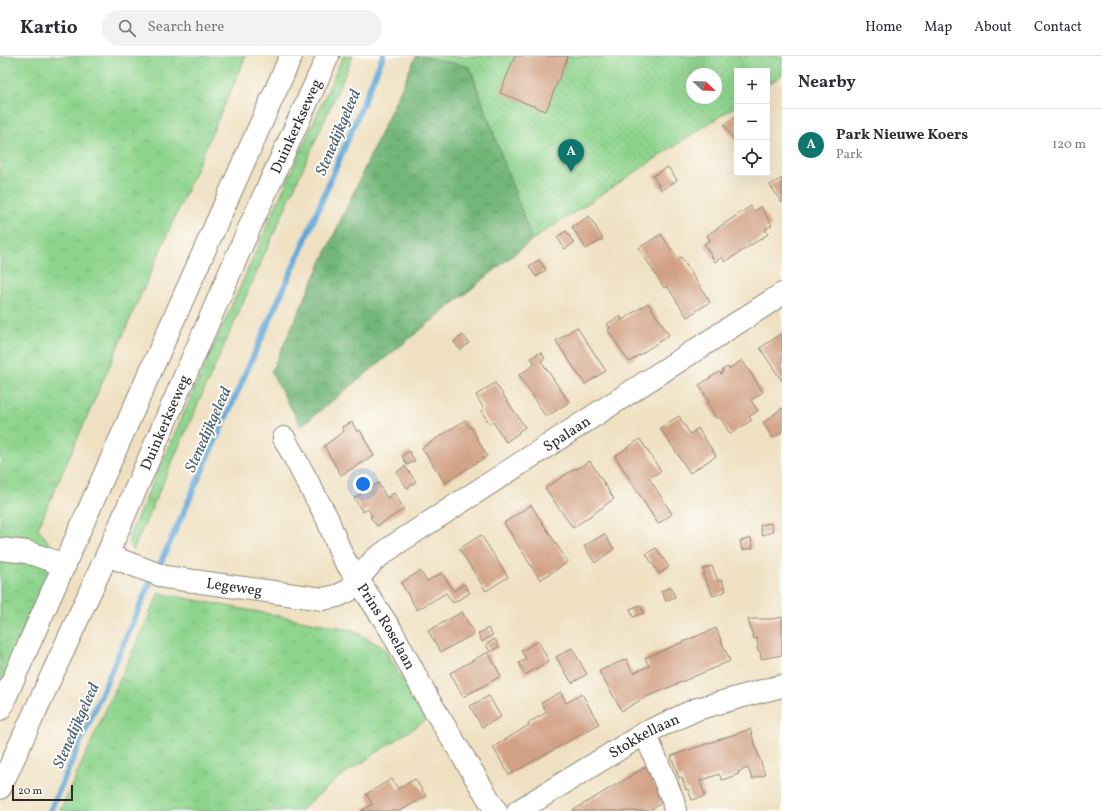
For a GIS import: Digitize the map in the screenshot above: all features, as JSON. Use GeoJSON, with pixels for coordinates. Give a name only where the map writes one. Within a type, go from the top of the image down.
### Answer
{"type":"FeatureCollection","features":[{"type":"Feature","properties":{"kind":"main road"},"geometry":{"type":"LineString","coordinates":[[0,709],[291,56]]}},
{"type":"Feature","properties":{"kind":"main road","name":"Duinkerkseweg"},"geometry":{"type":"LineString","coordinates":[[0,788],[107,555],[251,224],[328,56]]}},
{"type":"Feature","properties":{"kind":"main road","name":"Spalaan"},"geometry":{"type":"LineString","coordinates":[[358,580],[374,560],[396,544],[782,294]]}},
{"type":"Feature","properties":{"kind":"main road","name":"Prins Roselaan"},"geometry":{"type":"LineString","coordinates":[[284,438],[327,518],[342,556],[391,630],[428,699],[496,811]]}},
{"type":"Feature","properties":{"kind":"main road"},"geometry":{"type":"LineString","coordinates":[[0,549],[27,552],[65,565],[107,555]]}},
{"type":"Feature","properties":{"kind":"main road","name":"Legeweg"},"geometry":{"type":"LineString","coordinates":[[107,555],[165,577],[323,599],[337,596],[348,591],[358,580]]}},
{"type":"Feature","properties":{"kind":"main road","name":"Stokkellaan"},"geometry":{"type":"LineString","coordinates":[[518,811],[645,733],[697,709],[782,686]]}},
{"type":"Feature","properties":{"kind":"main road"},"geometry":{"type":"LineString","coordinates":[[645,733],[673,800],[675,811]]}},
{"type":"Feature","properties":{"kind":"green space"},"geometry":{"type":"Polygon","coordinates":[[[0,56],[246,56],[38,528],[65,565],[0,709],[0,56]]]}},
{"type":"Feature","properties":{"kind":"green space"},"geometry":{"type":"Polygon","coordinates":[[[343,56],[353,56],[133,550],[130,545],[129,536],[343,56]]]}},
{"type":"Feature","properties":{"kind":"green space"},"geometry":{"type":"Polygon","coordinates":[[[416,56],[422,56],[469,67],[532,240],[301,426],[271,372],[416,56]]]}},
{"type":"Feature","properties":{"kind":"green space"},"geometry":{"type":"Polygon","coordinates":[[[422,56],[782,56],[782,75],[770,83],[770,68],[734,68],[734,107],[532,240],[470,67],[422,56]]]}},
{"type":"Feature","properties":{"kind":"green space"},"geometry":{"type":"Polygon","coordinates":[[[159,593],[353,630],[384,648],[426,720],[340,777],[299,811],[60,811],[159,593]]]}},
{"type":"Feature","properties":{"kind":"building"},"geometry":{"type":"Polygon","coordinates":[[[515,56],[568,56],[546,111],[500,93],[515,56]]]}},
{"type":"Feature","properties":{"kind":"building"},"geometry":{"type":"Polygon","coordinates":[[[734,118],[734,140],[724,125],[734,118]]]}},
{"type":"Feature","properties":{"kind":"building"},"geometry":{"type":"Polygon","coordinates":[[[668,167],[677,180],[662,190],[653,176],[668,167]]]}},
{"type":"Feature","properties":{"kind":"building"},"geometry":{"type":"Polygon","coordinates":[[[782,178],[782,203],[770,185],[782,178]]]}},
{"type":"Feature","properties":{"kind":"building"},"geometry":{"type":"Polygon","coordinates":[[[751,206],[754,211],[761,207],[772,225],[765,229],[768,234],[725,262],[722,257],[715,262],[704,244],[710,240],[707,235],[751,206]]]}},
{"type":"Feature","properties":{"kind":"building"},"geometry":{"type":"Polygon","coordinates":[[[589,216],[603,239],[586,249],[572,227],[589,216]]]}},
{"type":"Feature","properties":{"kind":"building"},"geometry":{"type":"Polygon","coordinates":[[[566,231],[574,243],[565,249],[557,237],[566,231]]]}},
{"type":"Feature","properties":{"kind":"building"},"geometry":{"type":"Polygon","coordinates":[[[661,234],[678,259],[681,257],[710,302],[687,317],[667,286],[664,288],[639,248],[661,234]]]}},
{"type":"Feature","properties":{"kind":"building"},"geometry":{"type":"Polygon","coordinates":[[[539,260],[546,270],[536,277],[529,266],[539,260]]]}},
{"type":"Feature","properties":{"kind":"building"},"geometry":{"type":"Polygon","coordinates":[[[648,303],[669,335],[629,362],[608,330],[610,328],[607,324],[620,316],[622,320],[648,303]]]}},
{"type":"Feature","properties":{"kind":"building"},"geometry":{"type":"Polygon","coordinates":[[[577,327],[606,371],[585,384],[556,341],[577,327]]]}},
{"type":"Feature","properties":{"kind":"building"},"geometry":{"type":"Polygon","coordinates":[[[782,333],[782,381],[760,348],[782,333]]]}},
{"type":"Feature","properties":{"kind":"building"},"geometry":{"type":"Polygon","coordinates":[[[463,335],[469,343],[460,350],[454,342],[463,335]]]}},
{"type":"Feature","properties":{"kind":"building"},"geometry":{"type":"Polygon","coordinates":[[[541,352],[545,358],[541,361],[569,402],[546,417],[519,375],[535,364],[531,358],[541,352]]]}},
{"type":"Feature","properties":{"kind":"building"},"geometry":{"type":"Polygon","coordinates":[[[742,360],[763,392],[751,400],[758,411],[749,417],[752,420],[730,434],[720,417],[717,419],[707,403],[709,402],[699,385],[719,372],[721,374],[723,372],[722,370],[728,367],[729,369],[742,360]]]}},
{"type":"Feature","properties":{"kind":"building"},"geometry":{"type":"Polygon","coordinates":[[[495,383],[525,427],[506,442],[493,422],[490,424],[481,411],[484,409],[476,395],[495,383]]]}},
{"type":"Feature","properties":{"kind":"building"},"geometry":{"type":"Polygon","coordinates":[[[782,408],[782,432],[773,438],[763,423],[782,408]]]}},
{"type":"Feature","properties":{"kind":"building"},"geometry":{"type":"Polygon","coordinates":[[[679,416],[690,434],[698,428],[716,456],[690,473],[660,428],[679,416]]]}},
{"type":"Feature","properties":{"kind":"building"},"geometry":{"type":"Polygon","coordinates":[[[465,420],[470,428],[471,427],[487,456],[445,483],[422,448],[465,420]]]}},
{"type":"Feature","properties":{"kind":"building"},"geometry":{"type":"Polygon","coordinates":[[[352,422],[357,432],[360,430],[374,456],[341,475],[324,446],[344,431],[342,427],[352,422]]]}},
{"type":"Feature","properties":{"kind":"building"},"geometry":{"type":"Polygon","coordinates":[[[640,439],[661,471],[649,478],[672,514],[658,524],[615,456],[640,439]]]}},
{"type":"Feature","properties":{"kind":"building"},"geometry":{"type":"Polygon","coordinates":[[[409,451],[415,461],[407,465],[402,456],[409,451]]]}},
{"type":"Feature","properties":{"kind":"building"},"geometry":{"type":"Polygon","coordinates":[[[590,461],[614,499],[573,528],[545,488],[576,468],[577,469],[590,461]]]}},
{"type":"Feature","properties":{"kind":"building"},"geometry":{"type":"Polygon","coordinates":[[[405,466],[416,482],[407,488],[397,472],[405,466]]]}},
{"type":"Feature","properties":{"kind":"building"},"geometry":{"type":"Polygon","coordinates":[[[378,483],[387,498],[394,493],[404,509],[377,526],[370,517],[372,516],[368,509],[363,512],[354,498],[378,483]]]}},
{"type":"Feature","properties":{"kind":"building"},"geometry":{"type":"Polygon","coordinates":[[[531,505],[568,562],[540,580],[504,523],[531,505]]]}},
{"type":"Feature","properties":{"kind":"building"},"geometry":{"type":"Polygon","coordinates":[[[771,523],[773,532],[762,535],[760,525],[771,523]]]}},
{"type":"Feature","properties":{"kind":"building"},"geometry":{"type":"Polygon","coordinates":[[[604,534],[614,549],[595,563],[584,546],[604,534]]]}},
{"type":"Feature","properties":{"kind":"building"},"geometry":{"type":"Polygon","coordinates":[[[481,535],[508,577],[486,591],[459,549],[481,535]]]}},
{"type":"Feature","properties":{"kind":"building"},"geometry":{"type":"Polygon","coordinates":[[[751,538],[753,548],[742,550],[740,541],[751,538]]]}},
{"type":"Feature","properties":{"kind":"building"},"geometry":{"type":"Polygon","coordinates":[[[656,548],[669,567],[659,574],[646,554],[656,548]]]}},
{"type":"Feature","properties":{"kind":"building"},"geometry":{"type":"Polygon","coordinates":[[[712,566],[718,581],[722,580],[726,591],[713,596],[703,575],[705,574],[703,569],[712,566]]]}},
{"type":"Feature","properties":{"kind":"building"},"geometry":{"type":"Polygon","coordinates":[[[420,571],[427,581],[442,573],[454,591],[464,584],[470,593],[453,603],[446,593],[417,610],[401,583],[420,571]]]}},
{"type":"Feature","properties":{"kind":"building"},"geometry":{"type":"Polygon","coordinates":[[[671,587],[675,597],[666,601],[661,591],[671,587]]]}},
{"type":"Feature","properties":{"kind":"building"},"geometry":{"type":"Polygon","coordinates":[[[640,605],[644,613],[633,617],[630,609],[640,605]]]}},
{"type":"Feature","properties":{"kind":"building"},"geometry":{"type":"Polygon","coordinates":[[[462,612],[474,634],[441,652],[428,631],[462,612]]]}},
{"type":"Feature","properties":{"kind":"building"},"geometry":{"type":"Polygon","coordinates":[[[782,617],[782,655],[761,659],[760,651],[758,651],[757,647],[757,638],[754,639],[748,619],[773,619],[782,617]]]}},
{"type":"Feature","properties":{"kind":"building"},"geometry":{"type":"Polygon","coordinates":[[[488,628],[493,635],[482,642],[478,634],[488,628]]]}},
{"type":"Feature","properties":{"kind":"building"},"geometry":{"type":"Polygon","coordinates":[[[716,628],[730,661],[644,698],[622,711],[599,671],[626,659],[633,673],[649,666],[645,658],[716,628]]]}},
{"type":"Feature","properties":{"kind":"building"},"geometry":{"type":"Polygon","coordinates":[[[495,639],[499,647],[490,652],[486,644],[495,639]]]}},
{"type":"Feature","properties":{"kind":"building"},"geometry":{"type":"Polygon","coordinates":[[[538,641],[549,661],[525,675],[519,663],[526,659],[521,651],[538,641]]]}},
{"type":"Feature","properties":{"kind":"building"},"geometry":{"type":"Polygon","coordinates":[[[572,648],[587,674],[572,683],[556,657],[572,648]]]}},
{"type":"Feature","properties":{"kind":"building"},"geometry":{"type":"Polygon","coordinates":[[[488,652],[501,676],[463,697],[450,673],[488,652]]]}},
{"type":"Feature","properties":{"kind":"building"},"geometry":{"type":"Polygon","coordinates":[[[561,692],[566,703],[582,694],[599,724],[509,775],[493,747],[547,712],[541,703],[561,692]]]}},
{"type":"Feature","properties":{"kind":"building"},"geometry":{"type":"Polygon","coordinates":[[[489,696],[501,717],[482,727],[470,706],[489,696]]]}},
{"type":"Feature","properties":{"kind":"building"},"geometry":{"type":"Polygon","coordinates":[[[750,729],[765,775],[752,779],[748,768],[738,772],[739,774],[722,780],[719,774],[700,781],[705,796],[692,800],[688,789],[686,790],[682,777],[679,778],[671,756],[750,729]]]}},
{"type":"Feature","properties":{"kind":"building"},"geometry":{"type":"Polygon","coordinates":[[[647,766],[656,781],[653,783],[664,799],[660,804],[649,811],[572,811],[647,766]]]}},
{"type":"Feature","properties":{"kind":"building"},"geometry":{"type":"Polygon","coordinates":[[[392,779],[398,789],[415,779],[426,796],[400,811],[361,811],[372,804],[366,794],[392,779]]]}},
{"type":"Feature","properties":{"kind":"waterway","name":"Stenedijkgeleed"},"geometry":{"type":"LineString","coordinates":[[50,811],[149,585],[162,560],[300,252],[383,56]]}},
{"type":"Feature","properties":{"kind":"place","name":"Park Nieuwe Koers"},"geometry":{"type":"Point","coordinates":[571,172]}}]}
